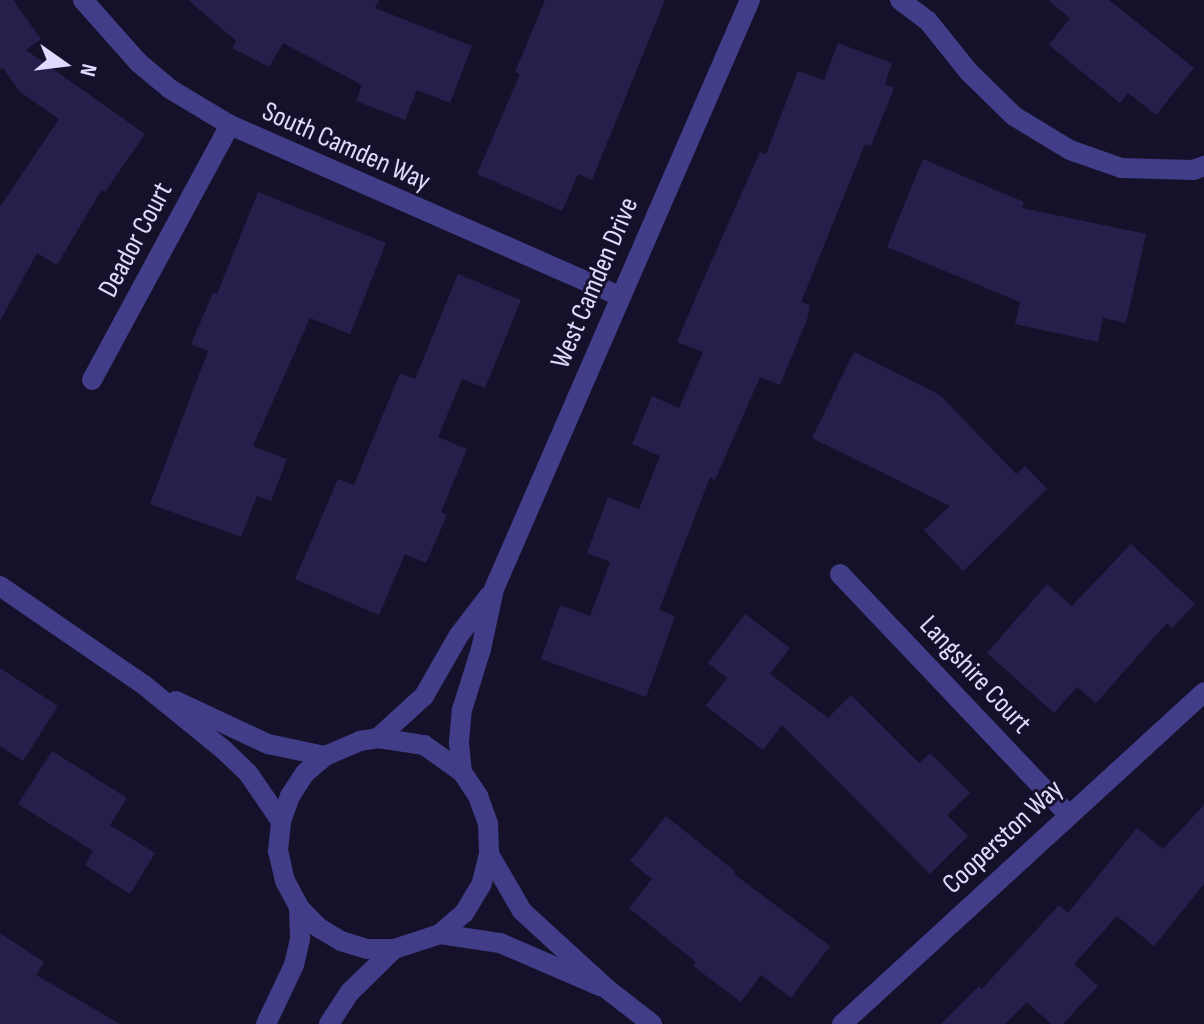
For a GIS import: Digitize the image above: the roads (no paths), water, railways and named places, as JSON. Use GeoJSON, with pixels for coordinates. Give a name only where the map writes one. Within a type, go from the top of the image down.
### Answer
{"type":"FeatureCollection","features":[{"type":"Feature","properties":{"kind":"street","name":"South Camden Way"},"geometry":{"type":"LineString","coordinates":[[83,0],[109,34],[139,63],[170,89],[230,125],[619,296]]}},
{"type":"Feature","properties":{"kind":"street","name":"West Camden Drive"},"geometry":{"type":"LineString","coordinates":[[462,772],[459,742],[462,710],[481,649],[494,589],[750,0]]}},
{"type":"Feature","properties":{"kind":"street"},"geometry":{"type":"LineString","coordinates":[[900,0],[928,21],[969,72],[1014,116],[1070,150],[1121,168],[1193,170],[1204,166]]}},
{"type":"Feature","properties":{"kind":"street","name":"Deador Court"},"geometry":{"type":"LineString","coordinates":[[92,380],[230,125]]}},
{"type":"Feature","properties":{"kind":"street","name":"Langshire Court"},"geometry":{"type":"LineString","coordinates":[[840,574],[1069,815]]}},
{"type":"Feature","properties":{"kind":"street"},"geometry":{"type":"LineString","coordinates":[[0,586],[144,685],[248,773],[281,821]]}},
{"type":"Feature","properties":{"kind":"street","name":"West Camden Drive"},"geometry":{"type":"LineString","coordinates":[[378,738],[424,696],[459,635],[494,589]]}},
{"type":"Feature","properties":{"kind":"street"},"geometry":{"type":"LineString","coordinates":[[144,685],[268,744],[325,756]]}},
{"type":"Feature","properties":{"kind":"street","name":"Cooperston Way"},"geometry":{"type":"LineString","coordinates":[[842,1024],[1204,692]]}},
{"type":"Feature","properties":{"kind":"street"},"geometry":{"type":"LineString","coordinates":[[378,738],[424,745],[462,772],[483,810],[489,854],[481,885],[464,913],[440,934],[394,949],[367,949],[341,941],[318,927],[299,907],[285,881],[278,851],[281,821],[290,796],[305,773],[325,756],[342,747],[378,738]]}},
{"type":"Feature","properties":{"kind":"street"},"geometry":{"type":"LineString","coordinates":[[489,854],[522,911],[607,989],[652,1024]]}},
{"type":"Feature","properties":{"kind":"street"},"geometry":{"type":"LineString","coordinates":[[266,1024],[281,999],[294,965],[300,938],[299,907]]}},
{"type":"Feature","properties":{"kind":"street"},"geometry":{"type":"LineString","coordinates":[[440,934],[500,943],[607,989]]}},
{"type":"Feature","properties":{"kind":"street"},"geometry":{"type":"LineString","coordinates":[[329,1024],[350,992],[394,949]]}}]}
